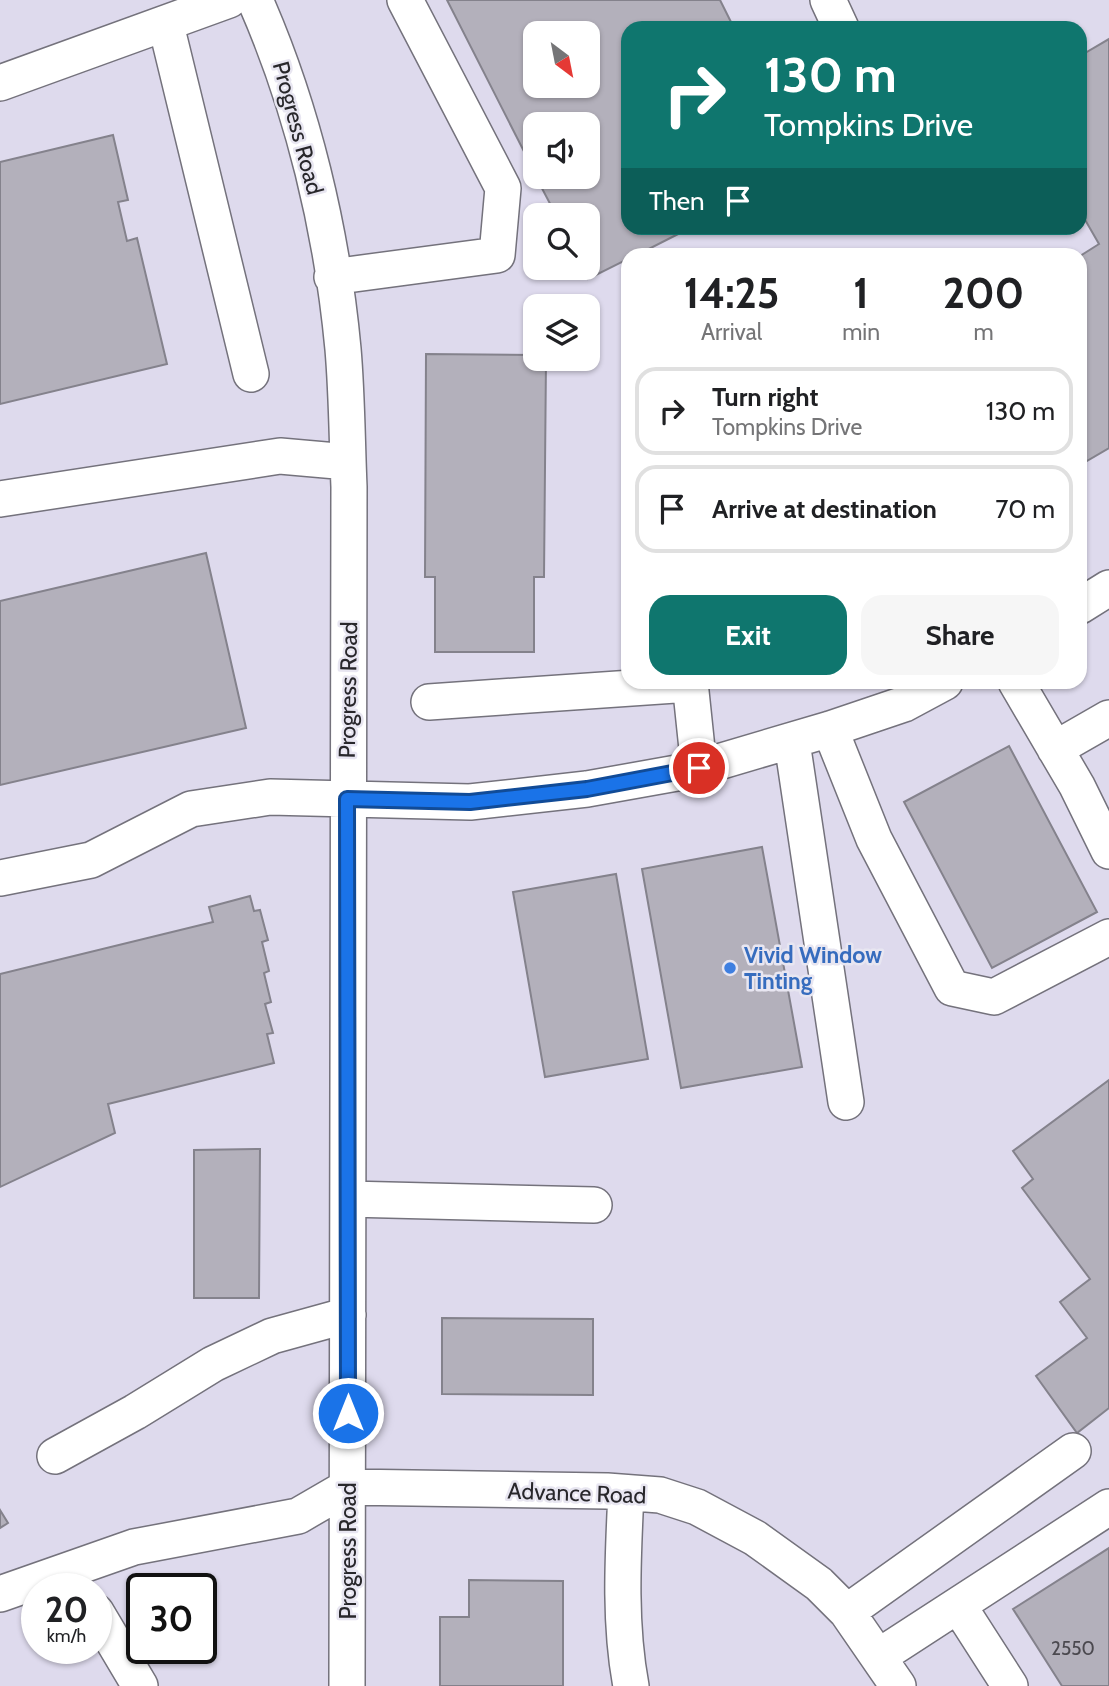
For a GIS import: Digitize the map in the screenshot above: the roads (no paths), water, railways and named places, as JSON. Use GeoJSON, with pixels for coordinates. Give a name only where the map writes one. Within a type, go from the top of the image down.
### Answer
{"type":"FeatureCollection","features":[{"type":"Feature","properties":{"kind":"street"},"geometry":{"type":"LineString","coordinates":[[0,83],[229,0]]}},
{"type":"Feature","properties":{"kind":"street","name":"Progress Road"},"geometry":{"type":"LineString","coordinates":[[255,0],[277,50],[298,114],[332,277],[343,349],[348,461],[347,1686]]}},
{"type":"Feature","properties":{"kind":"street"},"geometry":{"type":"LineString","coordinates":[[332,277],[497,255],[503,188],[405,0]]}},
{"type":"Feature","properties":{"kind":"street"},"geometry":{"type":"LineString","coordinates":[[828,0],[838,21]]}},
{"type":"Feature","properties":{"kind":"street"},"geometry":{"type":"LineString","coordinates":[[166,25],[251,374]]}},
{"type":"Feature","properties":{"kind":"street"},"geometry":{"type":"LineString","coordinates":[[0,499],[280,456],[348,461]]}},
{"type":"Feature","properties":{"kind":"street"},"geometry":{"type":"LineString","coordinates":[[1087,602],[1109,588]]}},
{"type":"Feature","properties":{"kind":"street"},"geometry":{"type":"LineString","coordinates":[[429,702],[621,688]]}},
{"type":"Feature","properties":{"kind":"street"},"geometry":{"type":"LineString","coordinates":[[691,689],[699,768]]}},
{"type":"Feature","properties":{"kind":"street"},"geometry":{"type":"LineString","coordinates":[[0,878],[91,859],[191,809],[270,797],[470,802],[587,789],[699,768],[792,742],[904,704],[932,689]]}},
{"type":"Feature","properties":{"kind":"street"},"geometry":{"type":"LineString","coordinates":[[1020,689],[1109,850]]}},
{"type":"Feature","properties":{"kind":"street"},"geometry":{"type":"LineString","coordinates":[[1055,749],[1109,718]]}},
{"type":"Feature","properties":{"kind":"street"},"geometry":{"type":"LineString","coordinates":[[830,729],[874,839],[952,988],[994,997],[1109,937]]}},
{"type":"Feature","properties":{"kind":"street"},"geometry":{"type":"LineString","coordinates":[[792,742],[846,1102]]}},
{"type":"Feature","properties":{"kind":"street"},"geometry":{"type":"LineString","coordinates":[[348,1199],[594,1205]]}},
{"type":"Feature","properties":{"kind":"street"},"geometry":{"type":"LineString","coordinates":[[55,1456],[135,1412],[213,1364],[272,1336],[348,1315]]}},
{"type":"Feature","properties":{"kind":"street"},"geometry":{"type":"LineString","coordinates":[[847,1612],[1073,1451]]}},
{"type":"Feature","properties":{"kind":"street"},"geometry":{"type":"LineString","coordinates":[[88,1573],[134,1548],[298,1516],[348,1487]]}},
{"type":"Feature","properties":{"kind":"street","name":"Advance Road"},"geometry":{"type":"LineString","coordinates":[[348,1487],[626,1493],[673,1499],[697,1507],[732,1526],[819,1584],[847,1612],[898,1686]]}},
{"type":"Feature","properties":{"kind":"street"},"geometry":{"type":"LineString","coordinates":[[626,1493],[622,1559],[627,1664],[631,1686]]}},
{"type":"Feature","properties":{"kind":"street"},"geometry":{"type":"LineString","coordinates":[[878,1657],[1109,1507]]}},
{"type":"Feature","properties":{"kind":"street"},"geometry":{"type":"LineString","coordinates":[[0,1594],[21,1590]]}},
{"type":"Feature","properties":{"kind":"street"},"geometry":{"type":"LineString","coordinates":[[958,1605],[1010,1686]]}},
{"type":"Feature","properties":{"kind":"street"},"geometry":{"type":"LineString","coordinates":[[112,1639],[140,1686]]}},
{"type":"Feature","properties":{"kind":"place","name":"Vivid Window Tinting"},"geometry":{"type":"Point","coordinates":[730,968]}}]}
